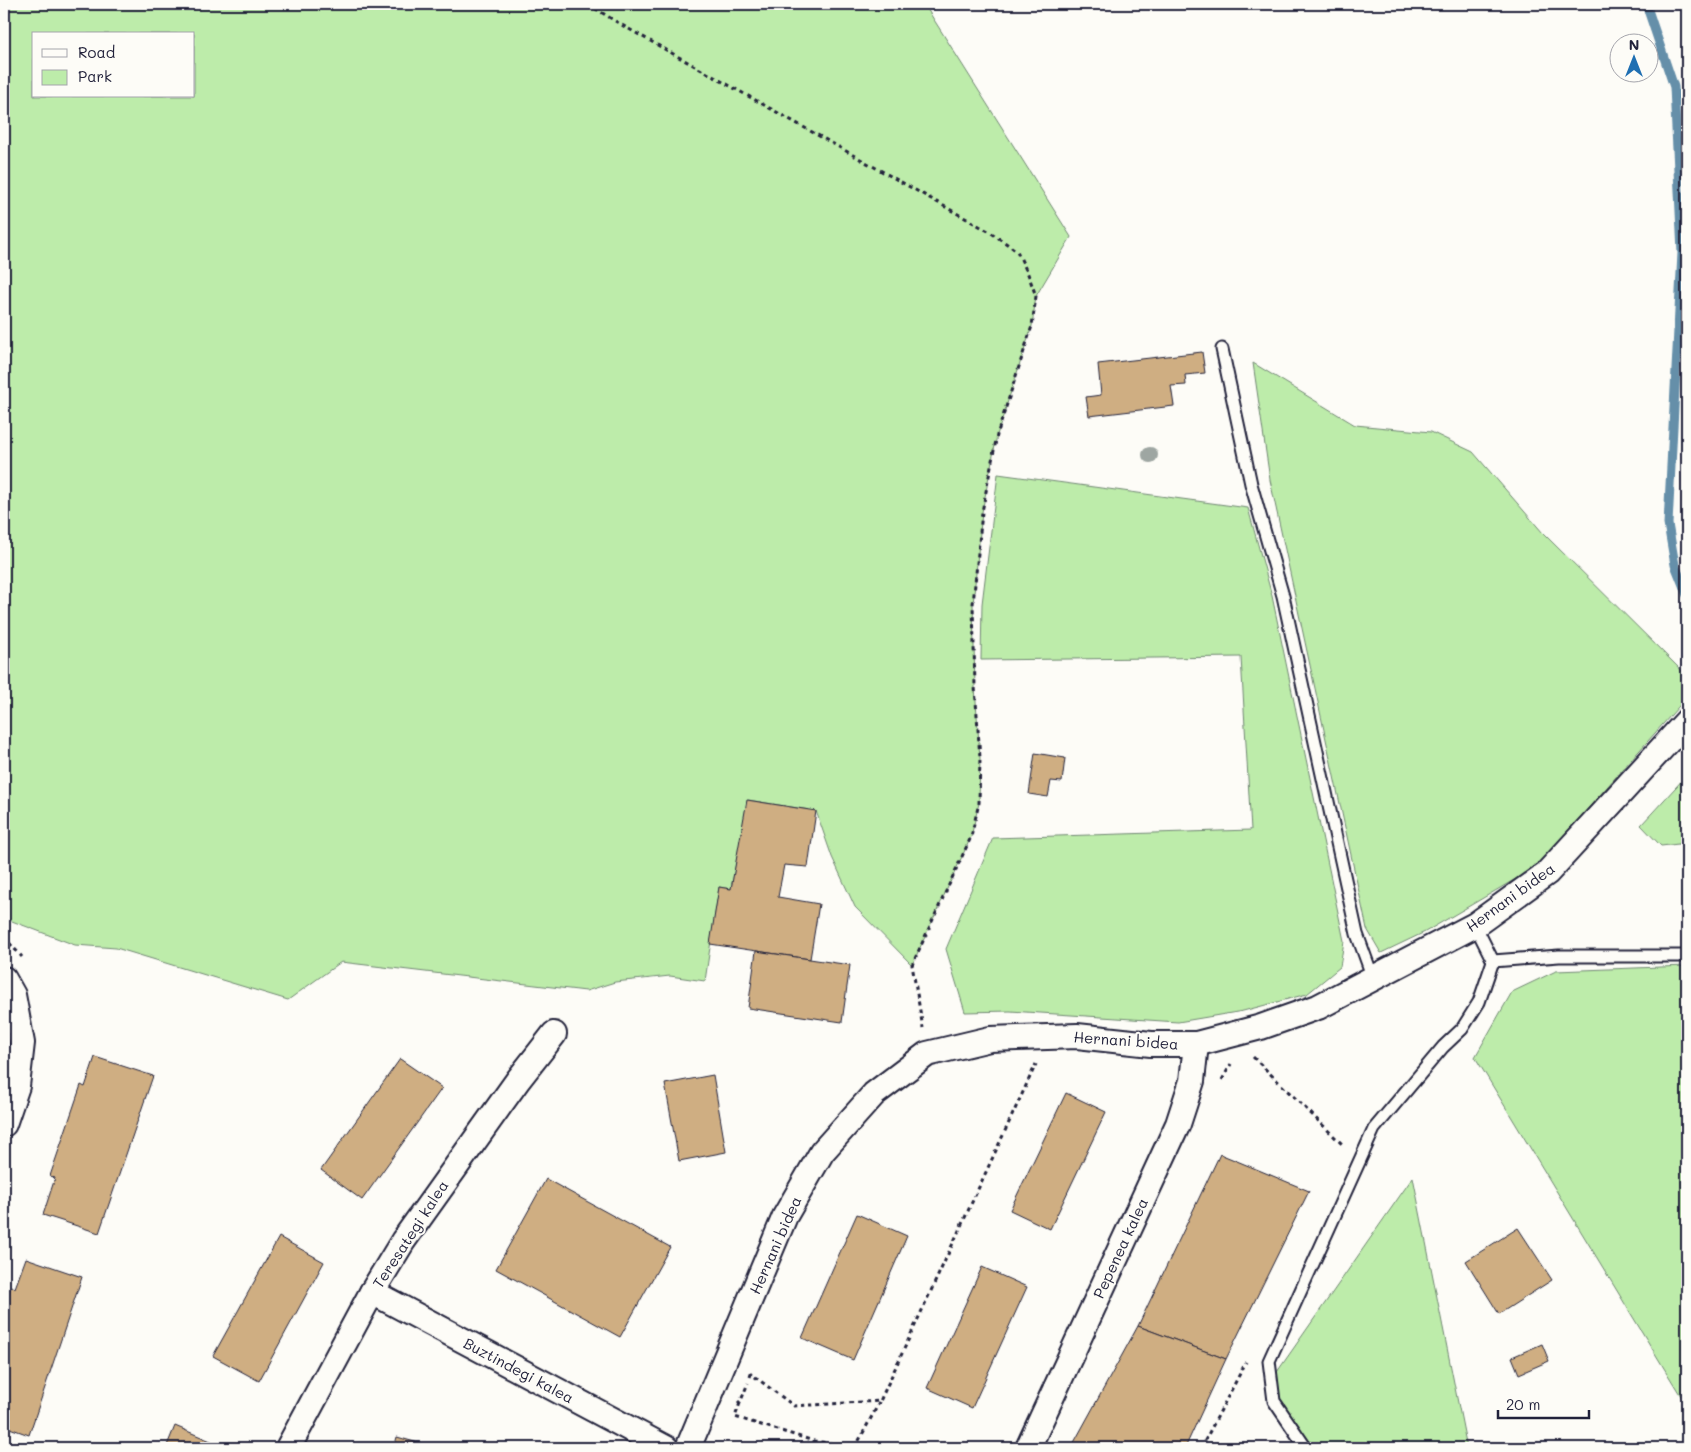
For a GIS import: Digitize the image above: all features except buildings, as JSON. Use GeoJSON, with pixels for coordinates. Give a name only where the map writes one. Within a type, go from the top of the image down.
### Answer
{"type":"FeatureCollection","features":[{"type":"Feature","properties":{"kind":"street","name":"Hernani bidea"},"geometry":{"type":"LineString","coordinates":[[688,1448],[785,1216],[822,1152],[874,1094],[927,1054],[990,1039],[1077,1036],[1151,1044],[1196,1044],[1262,1027],[1318,1007],[1475,925],[1547,873],[1687,721]]}},
{"type":"Feature","properties":{"kind":"street"},"geometry":{"type":"LineString","coordinates":[[4,979],[13,995],[22,1043],[18,1086],[4,1124]]}},
{"type":"Feature","properties":{"kind":"street","name":"Teresategi kalea"},"geometry":{"type":"LineString","coordinates":[[288,1448],[372,1292],[403,1241],[518,1080],[554,1034]]}},
{"type":"Feature","properties":{"kind":"street","name":"Pepenea kalea"},"geometry":{"type":"LineString","coordinates":[[1028,1448],[1178,1124],[1192,1081],[1196,1044]]}},
{"type":"Feature","properties":{"kind":"street","name":"Buztindegi kalea"},"geometry":{"type":"LineString","coordinates":[[372,1292],[666,1448]]}},
{"type":"Feature","properties":{"kind":"lane"},"geometry":{"type":"LineString","coordinates":[[1222,349],[1251,484],[1283,596],[1358,934],[1373,978]]}},
{"type":"Feature","properties":{"kind":"lane"},"geometry":{"type":"LineString","coordinates":[[1306,1448],[1274,1401],[1269,1361],[1374,1129],[1443,1048],[1462,1029],[1479,1002],[1493,961],[1475,925]]}},
{"type":"Feature","properties":{"kind":"lane"},"geometry":{"type":"LineString","coordinates":[[1493,961],[1559,956],[1687,956]]}},
{"type":"Feature","properties":{"kind":"path"},"geometry":{"type":"LineString","coordinates":[[588,4],[620,24],[990,232],[1017,251],[1036,296],[1032,326],[997,436],[982,512],[974,604],[975,687],[980,758],[979,803],[971,837],[912,965],[927,1054]]}},
{"type":"Feature","properties":{"kind":"path"},"geometry":{"type":"LineString","coordinates":[[1250,1054],[1347,1148]]}},
{"type":"Feature","properties":{"kind":"path"},"geometry":{"type":"LineString","coordinates":[[856,1448],[880,1401],[1039,1056]]}},
{"type":"Feature","properties":{"kind":"path"},"geometry":{"type":"LineString","coordinates":[[1201,1448],[1250,1355]]}},
{"type":"Feature","properties":{"kind":"path"},"geometry":{"type":"LineString","coordinates":[[848,1448],[814,1441],[734,1417],[751,1374],[794,1406],[880,1401]]}},
{"type":"Feature","properties":{"kind":"path"},"geometry":{"type":"LineString","coordinates":[[713,1389],[740,1403]]}},
{"type":"Feature","properties":{"kind":"green space"},"geometry":{"type":"Polygon","coordinates":[[[4,4],[924,4],[1071,237],[1036,296],[1032,326],[997,435],[982,512],[973,604],[975,687],[980,758],[979,803],[971,837],[912,965],[855,907],[832,857],[816,811],[748,800],[731,889],[719,887],[705,981],[670,976],[615,982],[586,991],[341,962],[288,1000],[116,948],[75,945],[4,918],[4,4]]]}},
{"type":"Feature","properties":{"kind":"green space"},"geometry":{"type":"Polygon","coordinates":[[[1253,363],[1355,425],[1431,432],[1473,452],[1543,533],[1687,676],[1687,697],[1536,867],[1425,932],[1381,953],[1367,929],[1270,480],[1253,363]]]}},
{"type":"Feature","properties":{"kind":"green space"},"geometry":{"type":"Polygon","coordinates":[[[998,474],[1248,508],[1272,596],[1344,941],[1340,967],[1307,994],[1243,1011],[1178,1022],[1010,1011],[965,1012],[946,949],[993,838],[1251,830],[1241,657],[981,660],[982,604],[998,474]]]}},
{"type":"Feature","properties":{"kind":"green space"},"geometry":{"type":"Polygon","coordinates":[[[1687,775],[1687,843],[1661,846],[1641,825],[1687,775]]]}},
{"type":"Feature","properties":{"kind":"green space"},"geometry":{"type":"Polygon","coordinates":[[[1687,966],[1687,1406],[1475,1057],[1512,992],[1556,971],[1687,966]]]}},
{"type":"Feature","properties":{"kind":"green space"},"geometry":{"type":"Polygon","coordinates":[[[1413,1177],[1467,1448],[1306,1448],[1274,1401],[1277,1372],[1413,1177]]]}},
{"type":"Feature","properties":{"kind":"waterway"},"geometry":{"type":"LineString","coordinates":[[1646,4],[1674,87],[1682,253],[1668,524],[1675,565],[1687,595]]}}]}
